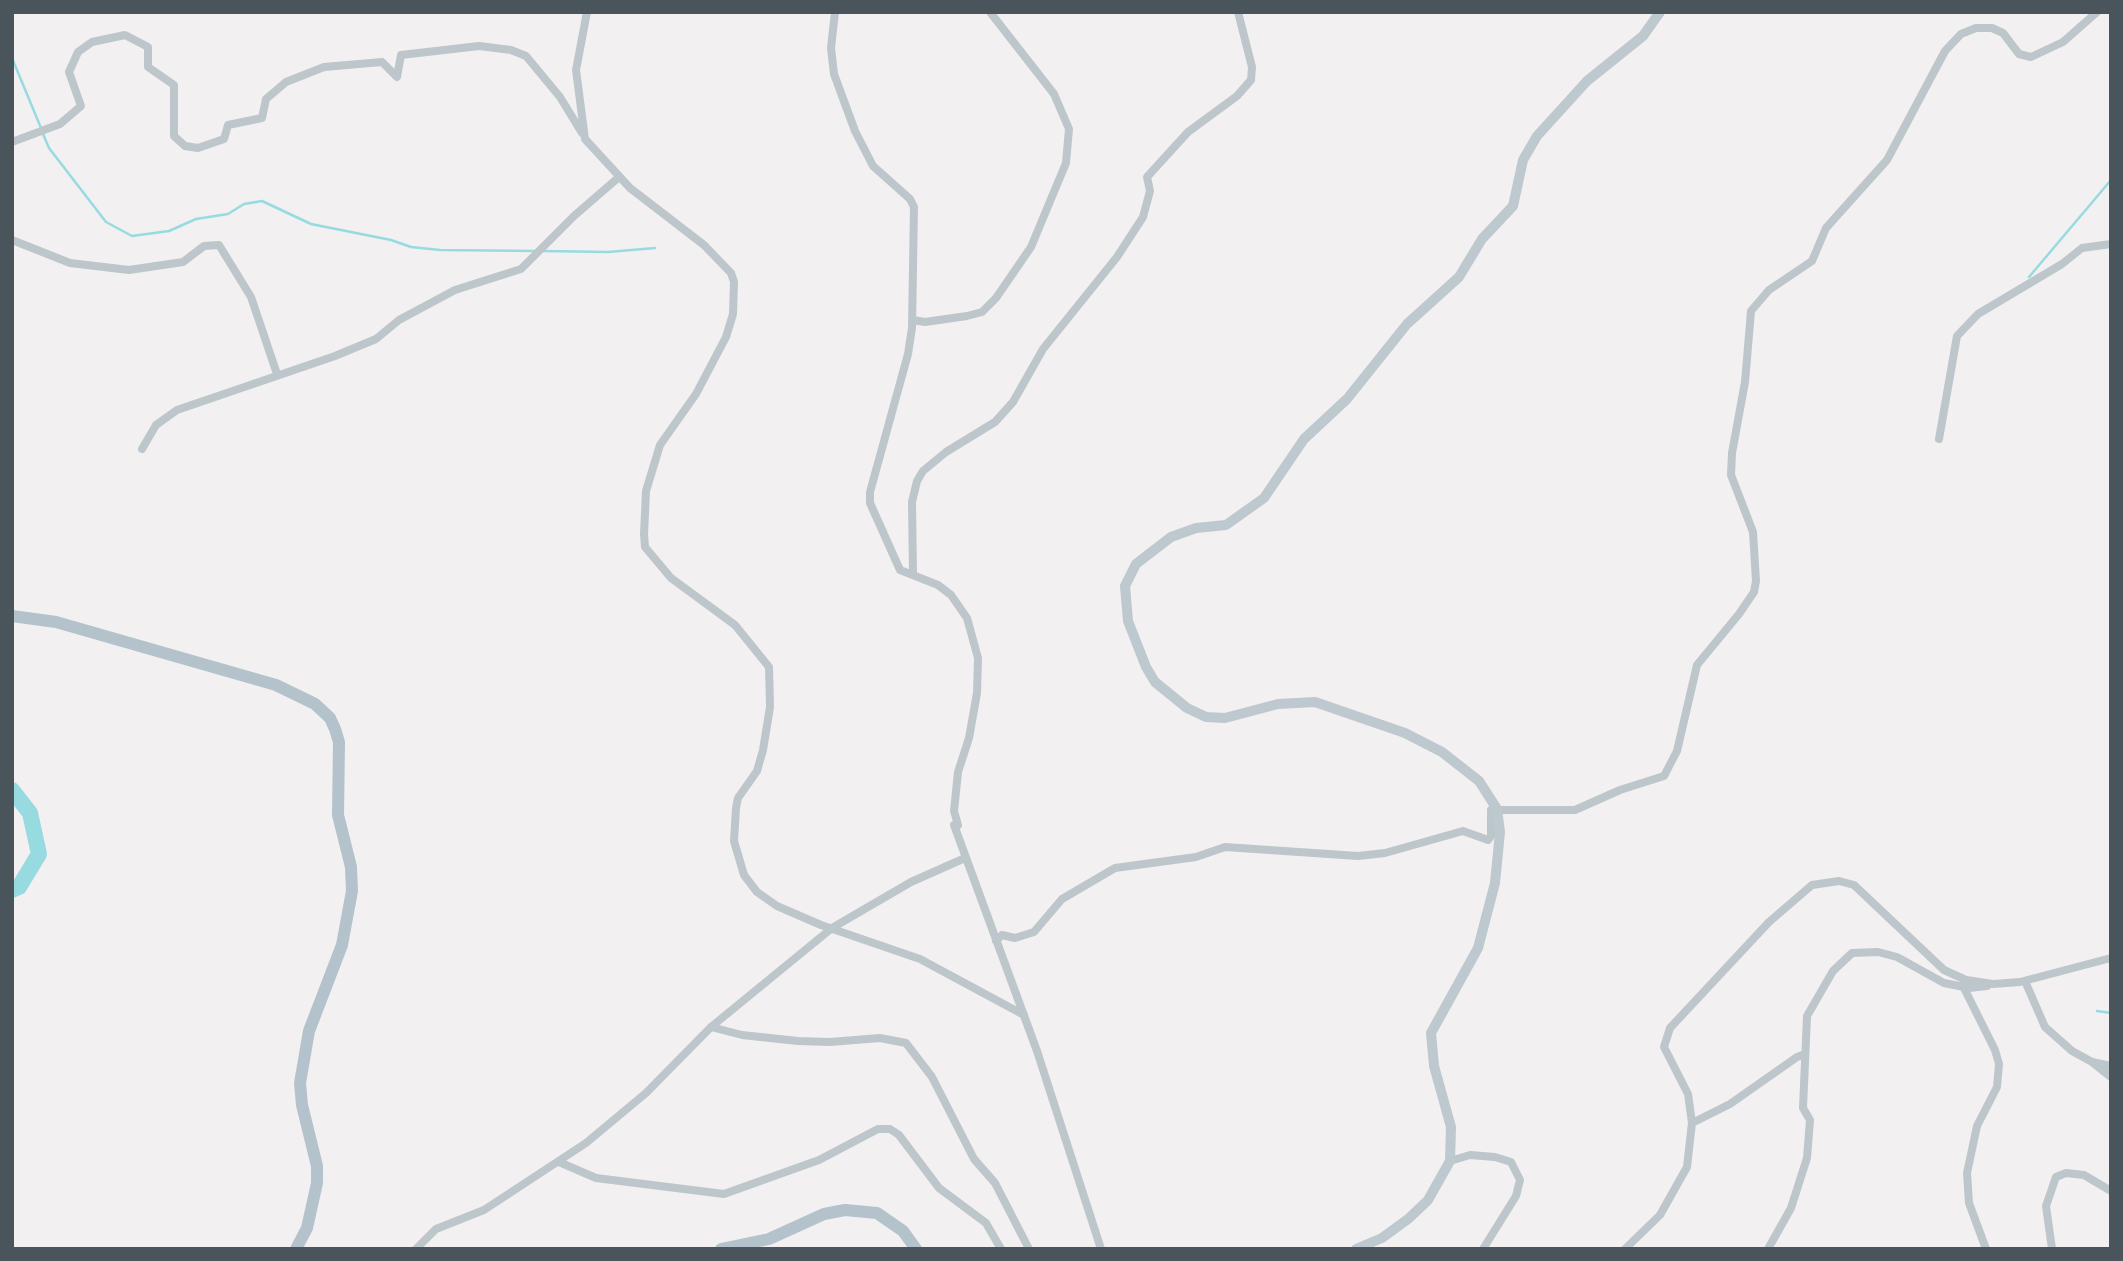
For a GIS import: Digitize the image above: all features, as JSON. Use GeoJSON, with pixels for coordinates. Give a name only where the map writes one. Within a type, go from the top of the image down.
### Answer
{"type":"FeatureCollection","features":[{"type":"Feature","properties":{"kind":"main road"},"geometry":{"type":"LineString","coordinates":[[1356,1249],[1382,1238],[1408,1219],[1428,1200],[1450,1161],[1451,1127],[1434,1066],[1431,1033],[1438,1016],[1478,948],[1495,883],[1500,832],[1497,809],[1479,781],[1442,752],[1405,733],[1315,702],[1278,704],[1225,718],[1206,717],[1187,708],[1155,682],[1146,667],[1128,621],[1125,586],[1136,564],[1171,537],[1196,528],[1226,525],[1264,498],[1304,439],[1347,399],[1407,324],[1456,282],[1482,239],[1513,206],[1523,160],[1540,132],[1587,81],[1643,36],[1660,12]]}},
{"type":"Feature","properties":{"kind":"main road"},"geometry":{"type":"LineString","coordinates":[[12,616],[56,622],[276,685],[304,697],[330,718],[339,742],[338,814],[351,867],[352,891],[342,946],[309,1031],[300,1083],[302,1105],[317,1166],[317,1183],[307,1228],[296,1249]]}},
{"type":"Feature","properties":{"kind":"main road"},"geometry":{"type":"LineString","coordinates":[[721,1249],[769,1239],[824,1214],[845,1210],[877,1213],[903,1231],[916,1249]]}},
{"type":"Feature","properties":{"kind":"street"},"geometry":{"type":"LineString","coordinates":[[585,139],[576,70],[587,12]]}},
{"type":"Feature","properties":{"kind":"street"},"geometry":{"type":"LineString","coordinates":[[835,12],[831,48],[834,74],[855,131],[873,166],[910,199],[914,207],[912,320],[908,354],[869,497],[872,512],[900,570],[933,582],[951,595],[967,618],[978,658],[977,693],[969,738],[958,772],[954,811],[958,825],[954,825],[1024,1015],[1101,1249]]}},
{"type":"Feature","properties":{"kind":"street"},"geometry":{"type":"LineString","coordinates":[[912,320],[925,322],[967,316],[982,312],[996,298],[1031,247],[1066,163],[1069,130],[1054,94],[990,12]]}},
{"type":"Feature","properties":{"kind":"street"},"geometry":{"type":"LineString","coordinates":[[913,575],[912,502],[917,481],[923,471],[946,452],[995,422],[1013,402],[1043,349],[1117,257],[1143,217],[1150,191],[1147,177],[1188,132],[1237,96],[1251,80],[1252,67],[1238,12]]}},
{"type":"Feature","properties":{"kind":"street"},"geometry":{"type":"LineString","coordinates":[[996,941],[1002,935],[1015,938],[1034,932],[1062,899],[1115,869],[1196,856],[1224,847],[1358,856],[1385,853],[1463,831],[1488,840],[1491,836],[1491,810],[1575,810],[1620,790],[1658,779],[1670,769],[1682,734],[1697,665],[1751,597],[1756,581],[1753,532],[1735,491],[1731,467],[1745,382],[1751,311],[1769,290],[1812,261],[1826,228],[1887,160],[1941,58],[1961,34],[1976,28],[1992,29],[2003,33],[2019,54],[2031,57],[2063,42],[2097,12]]}},
{"type":"Feature","properties":{"kind":"street"},"geometry":{"type":"LineString","coordinates":[[12,142],[60,124],[81,106],[69,72],[78,52],[92,42],[125,36],[148,47],[148,67],[174,85],[174,136],[185,146],[198,148],[224,139],[228,125],[262,118],[266,99],[286,82],[324,67],[382,62],[397,77],[401,55],[479,46],[511,50],[526,56],[560,97],[585,139],[619,177],[704,245],[733,278],[733,314],[726,337],[696,394],[662,439],[658,451],[646,491],[645,547],[671,578],[713,606],[747,636],[769,667],[767,733],[757,771],[738,798],[734,841],[744,875],[757,892],[777,906],[920,959],[1024,1015]]}},
{"type":"Feature","properties":{"kind":"street"},"geometry":{"type":"LineString","coordinates":[[142,449],[156,425],[177,410],[203,398],[254,386],[277,374],[335,356],[376,339],[399,320],[455,289],[521,269],[574,216],[619,177]]}},
{"type":"Feature","properties":{"kind":"street"},"geometry":{"type":"LineString","coordinates":[[12,240],[70,263],[129,270],[183,262],[204,246],[219,245],[251,297],[277,374]]}},
{"type":"Feature","properties":{"kind":"street"},"geometry":{"type":"LineString","coordinates":[[1939,439],[1957,336],[1978,314],[2062,264],[2082,248],[2111,244]]}},
{"type":"Feature","properties":{"kind":"street"},"geometry":{"type":"LineString","coordinates":[[416,1249],[436,1229],[475,1214],[559,1162],[646,1093],[711,1027],[832,928],[911,882],[964,858]]}},
{"type":"Feature","properties":{"kind":"street"},"geometry":{"type":"LineString","coordinates":[[1625,1249],[1651,1226],[1674,1194],[1687,1167],[1692,1123],[1688,1094],[1664,1047],[1670,1028],[1769,922],[1816,883],[1839,881],[1854,886],[1950,974],[1993,984]]}},
{"type":"Feature","properties":{"kind":"street"},"geometry":{"type":"LineString","coordinates":[[1768,1249],[1791,1208],[1807,1158],[1810,1120],[1803,1108],[1806,1021],[1811,1006],[1833,971],[1852,953],[1886,953],[1935,979],[1964,988],[2025,981],[2111,958]]}},
{"type":"Feature","properties":{"kind":"street"},"geometry":{"type":"LineString","coordinates":[[2025,981],[2041,1021],[2066,1047],[2111,1077]]}},
{"type":"Feature","properties":{"kind":"street"},"geometry":{"type":"LineString","coordinates":[[1964,988],[1995,1050],[1999,1064],[1997,1087],[1977,1126],[1967,1173],[1969,1203],[1986,1249]]}},
{"type":"Feature","properties":{"kind":"street"},"geometry":{"type":"LineString","coordinates":[[711,1027],[742,1035],[799,1041],[830,1042],[880,1038],[906,1043],[932,1077],[974,1159],[995,1184],[1029,1249]]}},
{"type":"Feature","properties":{"kind":"street"},"geometry":{"type":"LineString","coordinates":[[1692,1123],[1730,1104],[1805,1054]]}},
{"type":"Feature","properties":{"kind":"street"},"geometry":{"type":"LineString","coordinates":[[2092,1062],[2111,1066]]}},
{"type":"Feature","properties":{"kind":"street"},"geometry":{"type":"LineString","coordinates":[[559,1162],[596,1178],[724,1194],[819,1160],[878,1129],[890,1129],[899,1135],[939,1188],[986,1223],[1001,1249]]}},
{"type":"Feature","properties":{"kind":"street"},"geometry":{"type":"LineString","coordinates":[[1450,1161],[1470,1155],[1495,1157],[1511,1162],[1520,1180],[1516,1196],[1483,1249]]}},
{"type":"Feature","properties":{"kind":"street"},"geometry":{"type":"LineString","coordinates":[[2052,1249],[2046,1206],[2057,1176],[2066,1173],[2084,1175],[2099,1181],[2111,1191]]}},
{"type":"Feature","properties":{"kind":"waterway"},"geometry":{"type":"LineString","coordinates":[[12,58],[41,128]]}},
{"type":"Feature","properties":{"kind":"waterway"},"geometry":{"type":"LineString","coordinates":[[43,134],[49,148],[106,222],[132,236],[169,231],[196,219],[228,214],[244,204],[262,201],[311,224],[391,240],[411,247],[536,251]]}},
{"type":"Feature","properties":{"kind":"waterway"},"geometry":{"type":"LineString","coordinates":[[2029,277],[2111,180]]}},
{"type":"Feature","properties":{"kind":"waterway"},"geometry":{"type":"LineString","coordinates":[[543,251],[608,252],[655,248]]}},
{"type":"Feature","properties":{"kind":"waterway"},"geometry":{"type":"LineString","coordinates":[[12,790],[30,813],[39,854],[19,887],[12,890]]}},
{"type":"Feature","properties":{"kind":"waterway"},"geometry":{"type":"LineString","coordinates":[[2097,1011],[2111,1013]]}}]}
